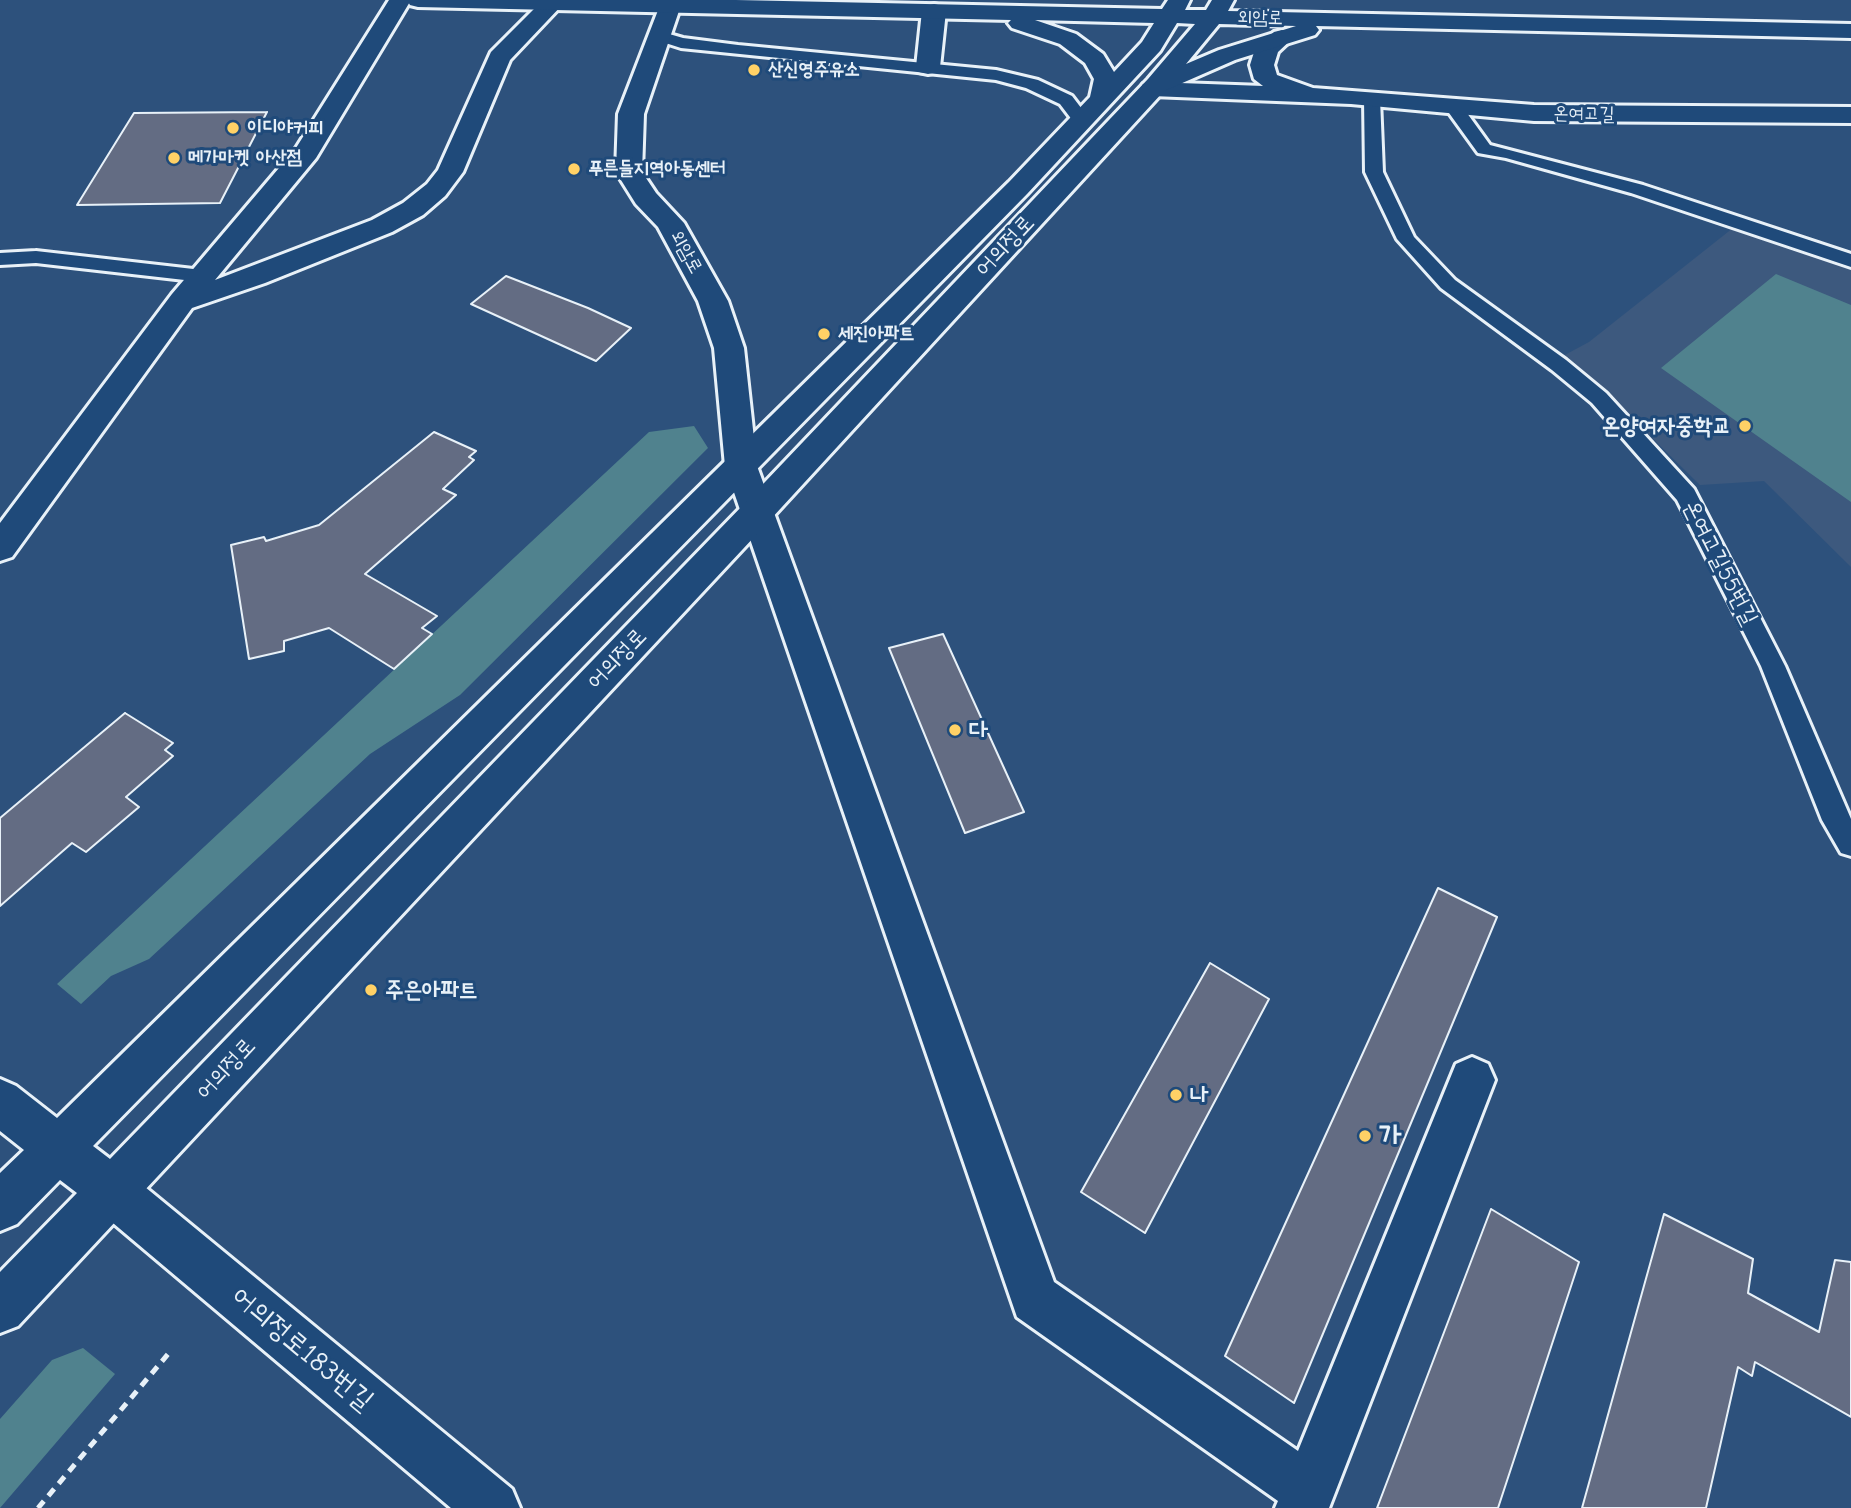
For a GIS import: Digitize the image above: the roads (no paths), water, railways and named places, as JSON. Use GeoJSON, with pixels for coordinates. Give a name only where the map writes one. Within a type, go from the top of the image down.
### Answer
{"type":"FeatureCollection","features":[{"type":"Feature","properties":{"kind":"main road"},"geometry":{"type":"LineString","coordinates":[[0,548],[182,301],[307,152],[400,0]]}},
{"type":"Feature","properties":{"kind":"main road","name":"외암로"},"geometry":{"type":"LineString","coordinates":[[418,0],[978,12],[1175,8],[1348,20],[1851,31]]}},
{"type":"Feature","properties":{"kind":"main road"},"geometry":{"type":"LineString","coordinates":[[978,12],[1073,0]]}},
{"type":"Feature","properties":{"kind":"main road"},"geometry":{"type":"LineString","coordinates":[[1314,0],[1356,12],[1437,22]]}},
{"type":"Feature","properties":{"kind":"main road"},"geometry":{"type":"LineString","coordinates":[[182,301],[281,267],[383,226],[413,209],[436,190],[450,172],[499,57],[570,2]]}},
{"type":"Feature","properties":{"kind":"main road","name":"외암로"},"geometry":{"type":"LineString","coordinates":[[670,5],[631,114],[629,172],[646,198],[670,223],[713,301],[729,348],[741,466],[1035,1299],[1305,1499]]}},
{"type":"Feature","properties":{"kind":"main road","name":"어의정로"},"geometry":{"type":"LineString","coordinates":[[0,1207],[741,466],[1092,110],[1152,46],[1175,8]]}},
{"type":"Feature","properties":{"kind":"main road","name":"어의정로"},"geometry":{"type":"LineString","coordinates":[[0,1308],[758,511],[1152,89],[1218,9]]}},
{"type":"Feature","properties":{"kind":"main road"},"geometry":{"type":"LineString","coordinates":[[928,67],[934,11]]}},
{"type":"Feature","properties":{"kind":"main road"},"geometry":{"type":"LineString","coordinates":[[978,12],[1068,39],[1095,59],[1106,79],[1092,110]]}},
{"type":"Feature","properties":{"kind":"main road"},"geometry":{"type":"LineString","coordinates":[[1152,89],[1227,55],[1348,20]]}},
{"type":"Feature","properties":{"kind":"main road","name":"온여고길"},"geometry":{"type":"LineString","coordinates":[[1282,37],[1267,49],[1262,65],[1266,79],[1289,89],[1319,96]]}},
{"type":"Feature","properties":{"kind":"main road","name":"온여고길"},"geometry":{"type":"LineString","coordinates":[[1152,89],[1372,99],[1534,113],[1851,115]]}},
{"type":"Feature","properties":{"kind":"main road"},"geometry":{"type":"LineString","coordinates":[[1305,1499],[1472,1080]]}},
{"type":"Feature","properties":{"kind":"main road","name":"어의정로183번길"},"geometry":{"type":"LineString","coordinates":[[0,1102],[493,1508]]}},
{"type":"Feature","properties":{"kind":"lane"},"geometry":{"type":"LineString","coordinates":[[659,36],[681,43],[738,50],[996,75],[1032,84],[1092,110]]}},
{"type":"Feature","properties":{"kind":"lane","name":"온여고길55번길"},"geometry":{"type":"LineString","coordinates":[[1372,99],[1374,172],[1406,239],[1448,284],[1559,365],[1599,398],[1686,495],[1773,666],[1832,812],[1851,844]]}},
{"type":"Feature","properties":{"kind":"lane"},"geometry":{"type":"LineString","coordinates":[[1453,106],[1484,149],[1508,153],[1637,189],[1851,261]]}},
{"type":"Feature","properties":{"kind":"lane"},"geometry":{"type":"LineString","coordinates":[[0,259],[36,257],[202,276]]}},
{"type":"Feature","properties":{"kind":"place","name":"산신영주유소"},"geometry":{"type":"Point","coordinates":[754,70]}},
{"type":"Feature","properties":{"kind":"place","name":"이디야커피"},"geometry":{"type":"Point","coordinates":[233,128]}},
{"type":"Feature","properties":{"kind":"place","name":"메가마켓 아산점"},"geometry":{"type":"Point","coordinates":[174,158]}},
{"type":"Feature","properties":{"kind":"place","name":"푸른들지역아동센터"},"geometry":{"type":"Point","coordinates":[574,169]}},
{"type":"Feature","properties":{"kind":"place","name":"세진아파트"},"geometry":{"type":"Point","coordinates":[824,334]}},
{"type":"Feature","properties":{"kind":"place","name":"온양여자중학교"},"geometry":{"type":"Point","coordinates":[1745,426]}},
{"type":"Feature","properties":{"kind":"place","name":"다"},"geometry":{"type":"Point","coordinates":[955,730]}},
{"type":"Feature","properties":{"kind":"place","name":"주은아파트"},"geometry":{"type":"Point","coordinates":[371,990]}},
{"type":"Feature","properties":{"kind":"place","name":"나"},"geometry":{"type":"Point","coordinates":[1176,1095]}},
{"type":"Feature","properties":{"kind":"place","name":"가"},"geometry":{"type":"Point","coordinates":[1365,1136]}}]}
